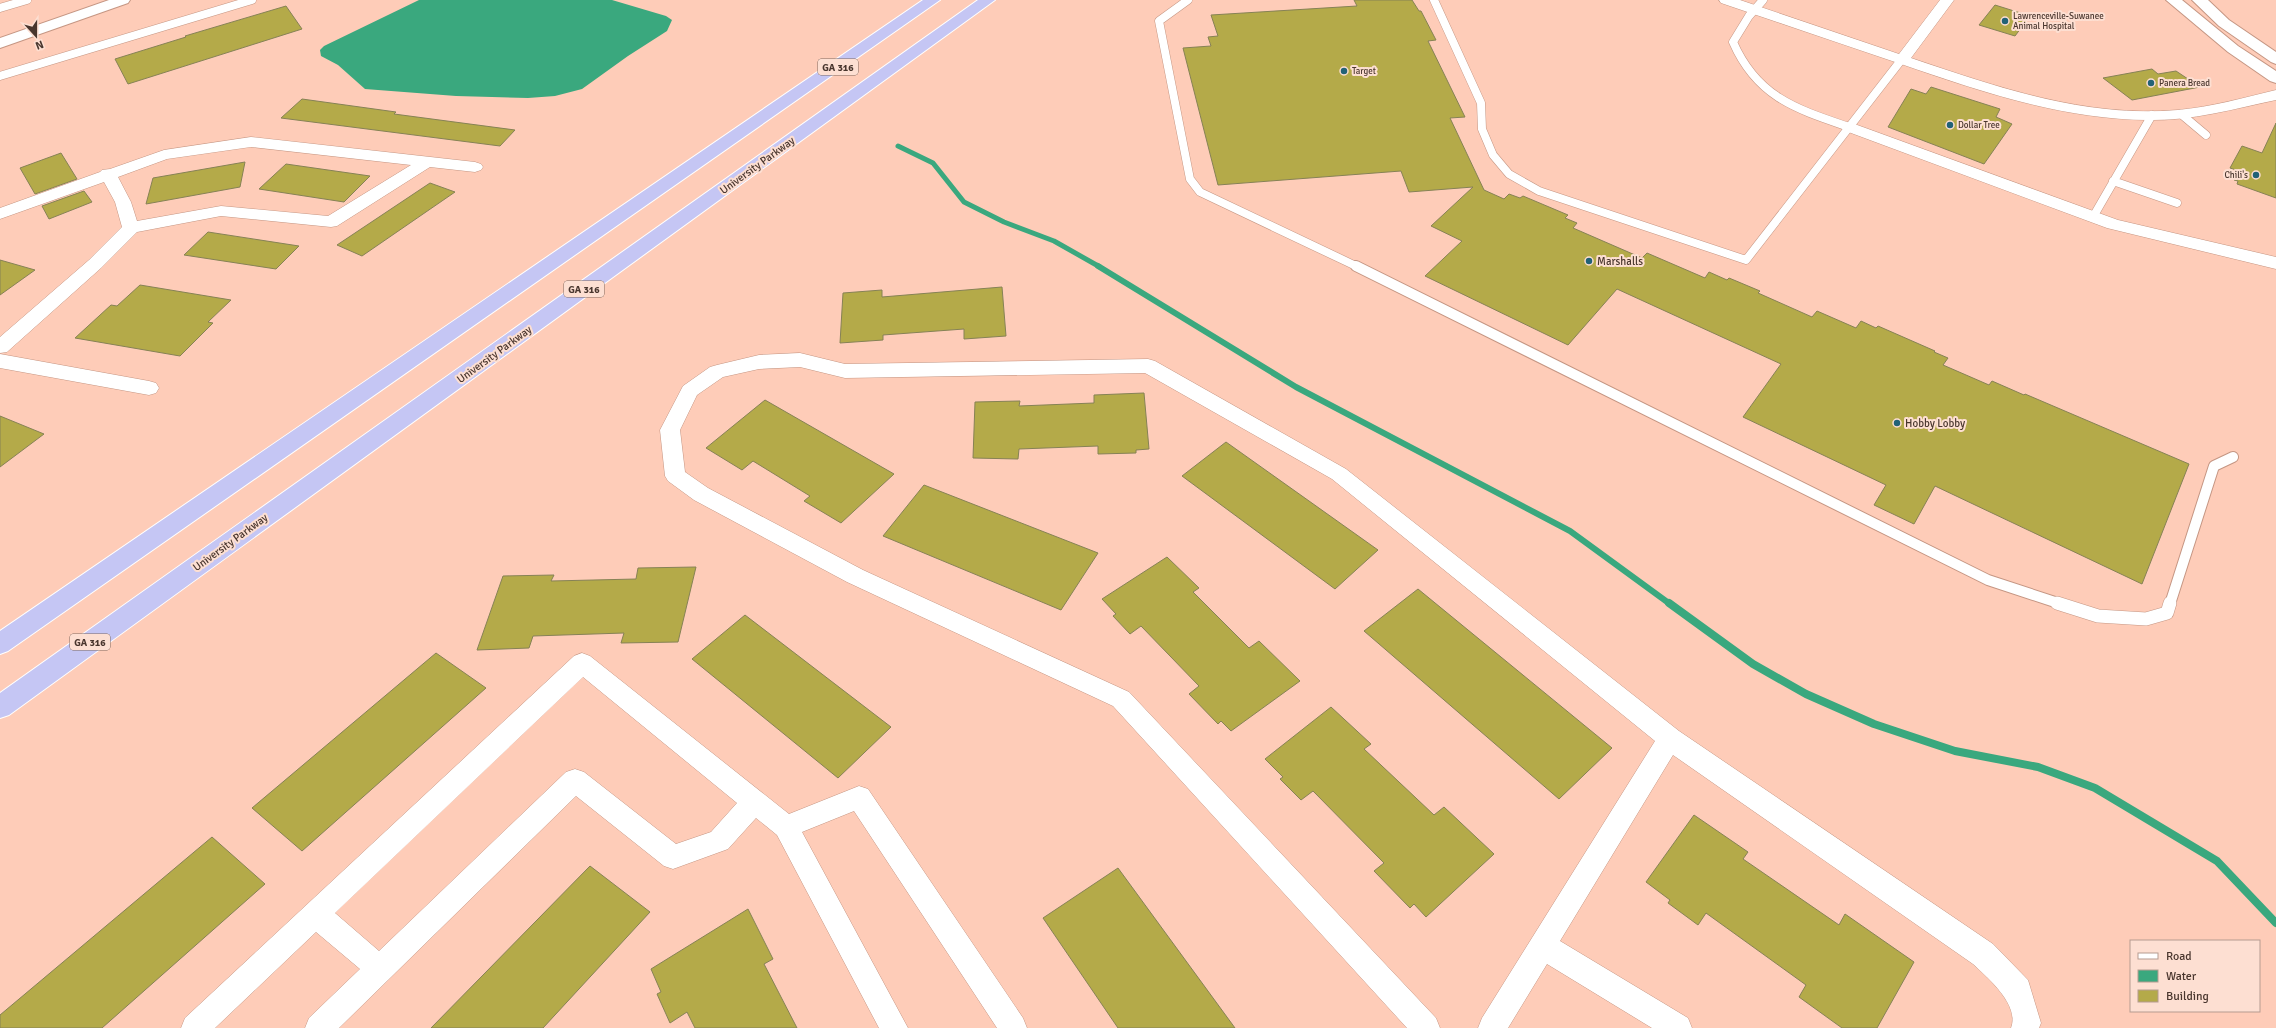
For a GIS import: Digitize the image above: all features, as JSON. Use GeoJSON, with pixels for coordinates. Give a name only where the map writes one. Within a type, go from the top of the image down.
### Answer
{"type":"FeatureCollection","features":[{"type":"Feature","properties":{"kind":"highway"},"geometry":{"type":"LineString","coordinates":[[898,24],[920,0]]}},
{"type":"Feature","properties":{"kind":"highway","name":"GA 316"},"geometry":{"type":"LineString","coordinates":[[0,644],[933,0]]}},
{"type":"Feature","properties":{"kind":"highway","name":"University Parkway"},"geometry":{"type":"LineString","coordinates":[[0,708],[988,0]]}},
{"type":"Feature","properties":{"kind":"main road"},"geometry":{"type":"LineString","coordinates":[[0,44],[123,0]]}},
{"type":"Feature","properties":{"kind":"main road"},"geometry":{"type":"LineString","coordinates":[[2173,0],[2232,49],[2276,78]]}},
{"type":"Feature","properties":{"kind":"main road"},"geometry":{"type":"LineString","coordinates":[[2199,0],[2224,23],[2276,59]]}},
{"type":"Feature","properties":{"kind":"street"},"geometry":{"type":"LineString","coordinates":[[1726,0],[1759,5],[1902,59],[2013,96],[2090,111],[2152,115],[2181,114],[2204,111],[2276,95]]}},
{"type":"Feature","properties":{"kind":"street"},"geometry":{"type":"LineString","coordinates":[[1902,59],[1948,0]]}},
{"type":"Feature","properties":{"kind":"street"},"geometry":{"type":"LineString","coordinates":[[1849,127],[2113,224],[2276,263]]}},
{"type":"Feature","properties":{"kind":"street"},"geometry":{"type":"LineString","coordinates":[[0,214],[108,173],[164,155],[251,142],[475,167]]}},
{"type":"Feature","properties":{"kind":"street"},"geometry":{"type":"LineString","coordinates":[[0,347],[95,264],[131,228],[220,211],[331,222],[426,162]]}},
{"type":"Feature","properties":{"kind":"street"},"geometry":{"type":"LineString","coordinates":[[108,173],[123,202],[131,228]]}},
{"type":"Feature","properties":{"kind":"street"},"geometry":{"type":"LineString","coordinates":[[1426,1028],[1121,699],[855,576],[702,494],[675,476],[670,430],[690,391],[717,372],[758,362],[800,360],[845,371],[1148,366],[1339,474],[1670,739],[1983,954],[2018,990],[2027,1023],[2025,1028]]}},
{"type":"Feature","properties":{"kind":"street"},"geometry":{"type":"LineString","coordinates":[[0,361],[149,388]]}},
{"type":"Feature","properties":{"kind":"street"},"geometry":{"type":"LineString","coordinates":[[195,1028],[582,663],[786,827],[894,1028]]}},
{"type":"Feature","properties":{"kind":"street"},"geometry":{"type":"LineString","coordinates":[[1492,1028],[1670,739]]}},
{"type":"Feature","properties":{"kind":"street"},"geometry":{"type":"LineString","coordinates":[[319,1028],[575,780],[673,857],[719,841],[755,802]]}},
{"type":"Feature","properties":{"kind":"street"},"geometry":{"type":"LineString","coordinates":[[786,827],[859,797],[1013,1028]]}},
{"type":"Feature","properties":{"kind":"street"},"geometry":{"type":"LineString","coordinates":[[316,914],[380,969]]}},
{"type":"Feature","properties":{"kind":"street"},"geometry":{"type":"LineString","coordinates":[[1543,946],[1678,1028]]}},
{"type":"Feature","properties":{"kind":"lane"},"geometry":{"type":"LineString","coordinates":[[0,8],[27,0]]}},
{"type":"Feature","properties":{"kind":"lane"},"geometry":{"type":"LineString","coordinates":[[0,76],[252,0]]}},
{"type":"Feature","properties":{"kind":"lane"},"geometry":{"type":"LineString","coordinates":[[1188,0],[1159,21],[1190,179],[1200,192],[1327,252],[1988,580],[2098,616],[2146,619],[2167,613],[2214,466],[2233,457]]}},
{"type":"Feature","properties":{"kind":"lane"},"geometry":{"type":"LineString","coordinates":[[1434,0],[1481,103],[1482,129],[1493,155],[1508,174],[1539,191],[1746,260],[1902,59]]}},
{"type":"Feature","properties":{"kind":"lane"},"geometry":{"type":"LineString","coordinates":[[1759,5],[1733,42],[1746,69],[1770,92],[1810,114],[1849,127]]}},
{"type":"Feature","properties":{"kind":"lane"},"geometry":{"type":"LineString","coordinates":[[2181,114],[2206,135]]}},
{"type":"Feature","properties":{"kind":"lane"},"geometry":{"type":"LineString","coordinates":[[2093,216],[2152,115]]}},
{"type":"Feature","properties":{"kind":"lane"},"geometry":{"type":"LineString","coordinates":[[2113,182],[2177,203]]}},
{"type":"Feature","properties":{"kind":"water"},"geometry":{"type":"Polygon","coordinates":[[[419,0],[612,0],[666,16],[672,20],[667,31],[628,56],[582,89],[555,96],[528,98],[456,96],[365,89],[338,65],[321,56],[320,50],[324,46],[419,0]]]}},
{"type":"Feature","properties":{"kind":"building"},"geometry":{"type":"Polygon","coordinates":[[[1354,0],[1412,0],[1419,11],[1421,11],[1436,40],[1428,41],[1465,117],[1450,118],[1484,190],[1504,199],[1509,194],[1520,198],[1523,196],[1568,215],[1565,218],[1577,223],[1573,228],[1642,258],[1647,253],[1705,278],[1709,272],[1727,280],[1729,278],[1760,291],[1758,293],[1812,317],[1817,311],[1856,328],[1861,321],[1876,328],[1878,326],[1948,358],[1943,365],[1989,385],[1992,381],[2024,395],[2025,394],[2189,464],[2142,584],[1935,486],[1914,524],[1874,505],[1886,485],[1743,417],[1781,364],[1617,289],[1568,345],[1425,276],[1462,241],[1431,226],[1473,187],[1409,192],[1401,171],[1218,185],[1183,48],[1211,46],[1208,37],[1218,36],[1211,15],[1357,6],[1354,0]]]}},
{"type":"Feature","properties":{"kind":"building","name":"Lawrenceville-Suwanee Animal Hospital"},"geometry":{"type":"Polygon","coordinates":[[[1995,5],[2030,16],[2015,36],[1979,25],[1995,5]]]}},
{"type":"Feature","properties":{"kind":"building"},"geometry":{"type":"Polygon","coordinates":[[[286,6],[302,29],[128,84],[115,59],[186,37],[185,36],[286,6]]]}},
{"type":"Feature","properties":{"kind":"building","name":"Panera Bread"},"geometry":{"type":"Polygon","coordinates":[[[2152,69],[2158,74],[2176,71],[2200,87],[2132,100],[2103,78],[2152,69]]]}},
{"type":"Feature","properties":{"kind":"building","name":"Dollar Tree"},"geometry":{"type":"Polygon","coordinates":[[[1931,87],[2000,109],[1996,117],[2012,124],[1984,164],[1888,127],[1911,89],[1926,94],[1931,87]]]}},
{"type":"Feature","properties":{"kind":"building"},"geometry":{"type":"Polygon","coordinates":[[[302,99],[396,112],[394,114],[515,130],[500,146],[281,118],[302,99]]]}},
{"type":"Feature","properties":{"kind":"building","name":"Chili's"},"geometry":{"type":"Polygon","coordinates":[[[2276,123],[2276,198],[2237,184],[2238,181],[2234,180],[2239,171],[2230,168],[2242,146],[2262,153],[2276,123]]]}},
{"type":"Feature","properties":{"kind":"building"},"geometry":{"type":"Polygon","coordinates":[[[61,153],[77,179],[35,194],[20,168],[61,153]]]}},
{"type":"Feature","properties":{"kind":"building"},"geometry":{"type":"Polygon","coordinates":[[[245,162],[240,187],[146,204],[153,178],[245,162]]]}},
{"type":"Feature","properties":{"kind":"building"},"geometry":{"type":"Polygon","coordinates":[[[286,164],[370,176],[344,202],[259,189],[286,164]]]}},
{"type":"Feature","properties":{"kind":"building"},"geometry":{"type":"Polygon","coordinates":[[[430,183],[455,192],[362,256],[337,245],[430,183]]]}},
{"type":"Feature","properties":{"kind":"building"},"geometry":{"type":"Polygon","coordinates":[[[84,191],[92,202],[49,219],[42,206],[84,191]]]}},
{"type":"Feature","properties":{"kind":"building"},"geometry":{"type":"Polygon","coordinates":[[[208,232],[299,246],[276,269],[184,255],[208,232]]]}},
{"type":"Feature","properties":{"kind":"building"},"geometry":{"type":"Polygon","coordinates":[[[0,260],[35,270],[0,295],[0,260]]]}},
{"type":"Feature","properties":{"kind":"building"},"geometry":{"type":"Polygon","coordinates":[[[140,285],[231,300],[208,322],[213,323],[180,356],[75,338],[111,305],[117,306],[140,285]]]}},
{"type":"Feature","properties":{"kind":"building"},"geometry":{"type":"Polygon","coordinates":[[[1002,287],[1006,336],[964,339],[964,329],[883,335],[883,340],[840,343],[843,293],[882,290],[882,297],[1002,287]]]}},
{"type":"Feature","properties":{"kind":"building"},"geometry":{"type":"Polygon","coordinates":[[[1144,393],[1149,449],[1136,450],[1136,453],[1098,454],[1098,446],[1019,449],[1018,459],[973,458],[975,402],[1020,401],[1019,406],[1094,403],[1094,395],[1144,393]]]}},
{"type":"Feature","properties":{"kind":"building"},"geometry":{"type":"Polygon","coordinates":[[[765,400],[894,474],[841,523],[804,501],[810,496],[753,461],[742,470],[706,448],[765,400]]]}},
{"type":"Feature","properties":{"kind":"building"},"geometry":{"type":"Polygon","coordinates":[[[0,416],[44,434],[0,467],[0,416]]]}},
{"type":"Feature","properties":{"kind":"building"},"geometry":{"type":"Polygon","coordinates":[[[1226,442],[1378,550],[1335,589],[1182,476],[1226,442]]]}},
{"type":"Feature","properties":{"kind":"building"},"geometry":{"type":"Polygon","coordinates":[[[924,485],[1098,553],[1061,610],[883,536],[924,485]]]}},
{"type":"Feature","properties":{"kind":"building"},"geometry":{"type":"Polygon","coordinates":[[[1167,557],[1199,588],[1193,592],[1249,648],[1259,641],[1300,681],[1231,731],[1221,721],[1218,724],[1189,694],[1199,686],[1141,626],[1130,634],[1113,616],[1116,614],[1102,599],[1167,557]]]}},
{"type":"Feature","properties":{"kind":"building"},"geometry":{"type":"Polygon","coordinates":[[[696,567],[678,642],[621,643],[624,633],[533,636],[529,648],[477,650],[503,576],[554,575],[551,581],[636,579],[638,568],[696,567]]]}},
{"type":"Feature","properties":{"kind":"building"},"geometry":{"type":"Polygon","coordinates":[[[1418,589],[1612,748],[1559,799],[1364,631],[1418,589]]]}},
{"type":"Feature","properties":{"kind":"building"},"geometry":{"type":"Polygon","coordinates":[[[745,615],[891,727],[838,778],[692,659],[745,615]]]}},
{"type":"Feature","properties":{"kind":"building"},"geometry":{"type":"Polygon","coordinates":[[[436,653],[486,688],[302,851],[252,808],[436,653]]]}},
{"type":"Feature","properties":{"kind":"building"},"geometry":{"type":"Polygon","coordinates":[[[1331,707],[1371,744],[1364,749],[1434,815],[1444,807],[1494,854],[1426,917],[1414,904],[1410,908],[1374,871],[1384,863],[1313,791],[1301,800],[1280,779],[1283,777],[1265,759],[1331,707]]]}},
{"type":"Feature","properties":{"kind":"building"},"geometry":{"type":"Polygon","coordinates":[[[1694,815],[1748,852],[1743,859],[1839,925],[1845,914],[1914,962],[1877,1028],[1842,1028],[1799,997],[1806,985],[1706,913],[1698,925],[1668,903],[1670,900],[1646,882],[1694,815]]]}},
{"type":"Feature","properties":{"kind":"building"},"geometry":{"type":"Polygon","coordinates":[[[212,837],[265,884],[102,1028],[0,1028],[0,1015],[212,837]]]}},
{"type":"Feature","properties":{"kind":"building"},"geometry":{"type":"Polygon","coordinates":[[[590,866],[650,912],[543,1028],[431,1028],[590,866]]]}},
{"type":"Feature","properties":{"kind":"building"},"geometry":{"type":"Polygon","coordinates":[[[1118,868],[1235,1028],[1118,1028],[1043,918],[1118,868]]]}},
{"type":"Feature","properties":{"kind":"building"},"geometry":{"type":"Polygon","coordinates":[[[748,909],[773,959],[764,964],[797,1028],[695,1028],[687,1012],[670,1023],[657,994],[661,992],[651,969],[748,909]]]}},
{"type":"Feature","properties":{"kind":"waterway"},"geometry":{"type":"LineString","coordinates":[[898,146],[933,163],[964,202],[1004,222],[1054,241],[1100,267]]}},
{"type":"Feature","properties":{"kind":"waterway"},"geometry":{"type":"LineString","coordinates":[[1098,266],[1296,387],[1570,531],[1670,604]]}},
{"type":"Feature","properties":{"kind":"waterway"},"geometry":{"type":"LineString","coordinates":[[1669,603],[1753,664],[1806,694],[1874,724],[1955,751],[2038,767],[2095,788],[2217,861],[2276,923]]}},
{"type":"Feature","properties":{"kind":"place","name":"Lawrenceville-Suwanee Animal Hospital"},"geometry":{"type":"Point","coordinates":[2005,21]}},
{"type":"Feature","properties":{"kind":"place","name":"Target"},"geometry":{"type":"Point","coordinates":[1344,71]}},
{"type":"Feature","properties":{"kind":"place","name":"Panera Bread"},"geometry":{"type":"Point","coordinates":[2151,83]}},
{"type":"Feature","properties":{"kind":"place","name":"Dollar Tree"},"geometry":{"type":"Point","coordinates":[1950,125]}},
{"type":"Feature","properties":{"kind":"place","name":"Chili's"},"geometry":{"type":"Point","coordinates":[2256,175]}},
{"type":"Feature","properties":{"kind":"place","name":"Marshalls"},"geometry":{"type":"Point","coordinates":[1589,261]}},
{"type":"Feature","properties":{"kind":"place","name":"Hobby Lobby"},"geometry":{"type":"Point","coordinates":[1897,423]}}]}
